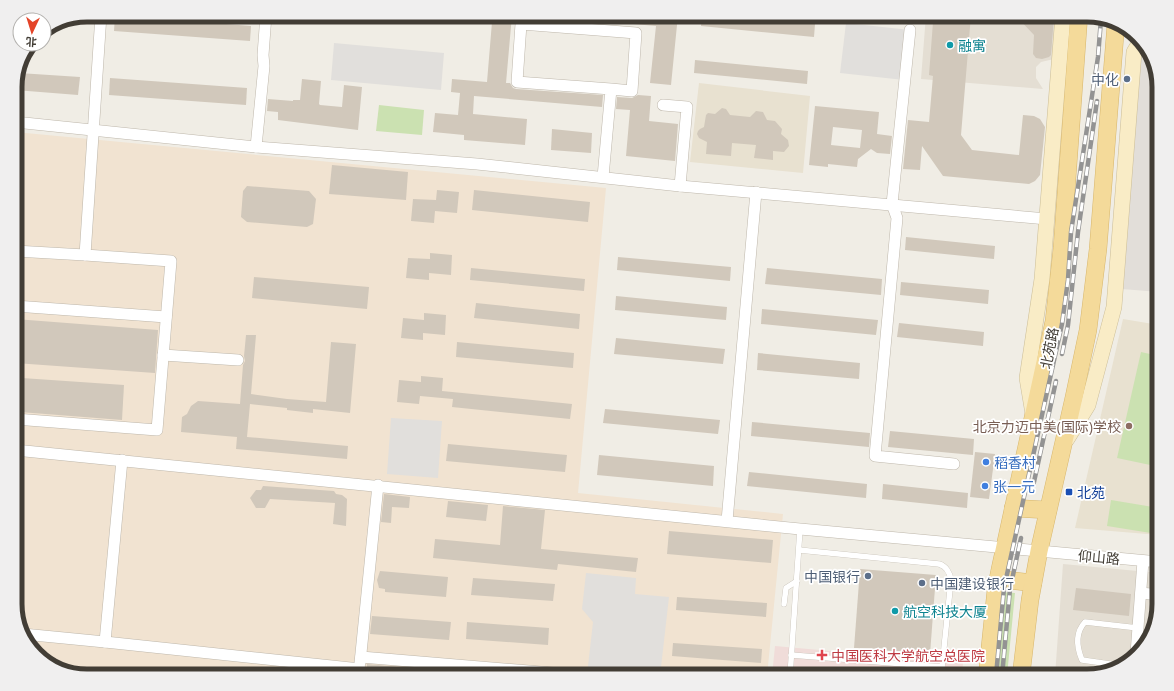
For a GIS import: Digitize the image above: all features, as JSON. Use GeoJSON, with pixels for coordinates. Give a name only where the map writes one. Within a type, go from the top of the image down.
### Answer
{"type":"FeatureCollection","features":[{"type":"Feature","properties":{"kind":"main road","name":"北苑路"},"geometry":{"type":"LineString","coordinates":[[988,669],[998,579],[1054,321],[1062,248],[1078,22]]}},
{"type":"Feature","properties":{"kind":"main road"},"geometry":{"type":"LineString","coordinates":[[1022,669],[1033,583],[1039,551],[1088,330],[1098,249],[1115,29]]}},
{"type":"Feature","properties":{"kind":"main road"},"geometry":{"type":"LineString","coordinates":[[1114,41],[1123,33]]}},
{"type":"Feature","properties":{"kind":"main road"},"geometry":{"type":"LineString","coordinates":[[1013,508],[1048,510]]}},
{"type":"Feature","properties":{"kind":"main road"},"geometry":{"type":"LineString","coordinates":[[998,579],[1033,583]]}},
{"type":"Feature","properties":{"kind":"street"},"geometry":{"type":"LineString","coordinates":[[85,255],[101,22]]}},
{"type":"Feature","properties":{"kind":"street"},"geometry":{"type":"LineString","coordinates":[[256,147],[264,66],[263,55],[265,22]]}},
{"type":"Feature","properties":{"kind":"street"},"geometry":{"type":"LineString","coordinates":[[1033,417],[1027,378],[1042,279],[1062,22]]}},
{"type":"Feature","properties":{"kind":"street"},"geometry":{"type":"LineString","coordinates":[[521,24],[636,33],[632,91],[611,89],[517,82],[521,24]]}},
{"type":"Feature","properties":{"kind":"street"},"geometry":{"type":"LineString","coordinates":[[910,30],[892,204],[897,218],[875,456],[954,464]]}},
{"type":"Feature","properties":{"kind":"street"},"geometry":{"type":"LineString","coordinates":[[1063,445],[1088,405],[1114,307],[1134,52],[1138,46]]}},
{"type":"Feature","properties":{"kind":"street"},"geometry":{"type":"LineString","coordinates":[[604,178],[611,89]]}},
{"type":"Feature","properties":{"kind":"street"},"geometry":{"type":"LineString","coordinates":[[663,105],[687,107],[680,186]]}},
{"type":"Feature","properties":{"kind":"street"},"geometry":{"type":"LineString","coordinates":[[22,123],[256,147],[477,164],[680,186],[1047,218]]}},
{"type":"Feature","properties":{"kind":"street"},"geometry":{"type":"LineString","coordinates":[[727,521],[756,192]]}},
{"type":"Feature","properties":{"kind":"street"},"geometry":{"type":"LineString","coordinates":[[22,251],[171,261],[157,430],[22,419]]}},
{"type":"Feature","properties":{"kind":"street"},"geometry":{"type":"LineString","coordinates":[[22,307],[166,317]]}},
{"type":"Feature","properties":{"kind":"street"},"geometry":{"type":"LineString","coordinates":[[163,355],[238,360]]}},
{"type":"Feature","properties":{"kind":"street","name":"仰山路"},"geometry":{"type":"LineString","coordinates":[[22,451],[378,485],[800,529],[1152,562]]}},
{"type":"Feature","properties":{"kind":"street"},"geometry":{"type":"LineString","coordinates":[[105,642],[122,460]]}},
{"type":"Feature","properties":{"kind":"street"},"geometry":{"type":"LineString","coordinates":[[360,669],[378,485]]}},
{"type":"Feature","properties":{"kind":"street"},"geometry":{"type":"LineString","coordinates":[[1137,646],[1143,561]]}},
{"type":"Feature","properties":{"kind":"street"},"geometry":{"type":"LineString","coordinates":[[1141,593],[1152,594]]}},
{"type":"Feature","properties":{"kind":"street"},"geometry":{"type":"LineString","coordinates":[[30,635],[334,669]]}},
{"type":"Feature","properties":{"kind":"street"},"geometry":{"type":"LineString","coordinates":[[361,657],[505,669]]}},
{"type":"Feature","properties":{"kind":"lane"},"geometry":{"type":"LineString","coordinates":[[790,669],[800,529]]}},
{"type":"Feature","properties":{"kind":"lane"},"geometry":{"type":"LineString","coordinates":[[791,655],[942,667],[951,580],[950,575],[944,565],[939,564],[799,550]]}},
{"type":"Feature","properties":{"kind":"lane"},"geometry":{"type":"LineString","coordinates":[[784,604],[786,588],[797,581]]}},
{"type":"Feature","properties":{"kind":"lane"},"geometry":{"type":"LineString","coordinates":[[1111,664],[1082,660],[1077,649],[1080,628],[1085,622],[1138,628]]}},
{"type":"Feature","properties":{"kind":"shaded area","name":"融寓"},"geometry":{"type":"Polygon","coordinates":[[[925,22],[1057,22],[1054,59],[1041,62],[1036,67],[1036,78],[1043,89],[921,79],[925,22]]]}},
{"type":"Feature","properties":{"kind":"shaded area"},"geometry":{"type":"Polygon","coordinates":[[[846,23],[910,30],[904,80],[840,73],[846,23]]]}},
{"type":"Feature","properties":{"kind":"shaded area"},"geometry":{"type":"Polygon","coordinates":[[[334,43],[444,53],[441,90],[331,80],[334,43]]]}},
{"type":"Feature","properties":{"kind":"shaded area"},"geometry":{"type":"Polygon","coordinates":[[[1141,52],[1149,66],[1152,82],[1152,291],[1122,289],[1141,52]]]}},
{"type":"Feature","properties":{"kind":"shaded area"},"geometry":{"type":"Polygon","coordinates":[[[699,83],[810,96],[803,173],[690,162],[699,83]]]}},
{"type":"Feature","properties":{"kind":"shaded area"},"geometry":{"type":"Polygon","coordinates":[[[22,133],[606,188],[578,493],[783,514],[768,669],[87,669],[70,667],[54,660],[44,653],[33,640],[25,625],[22,609],[22,133]]]}},
{"type":"Feature","properties":{"kind":"shaded area","name":"北京力迈中美(国际)学校"},"geometry":{"type":"Polygon","coordinates":[[[1123,319],[1152,324],[1152,534],[1075,528],[1123,319]]]}},
{"type":"Feature","properties":{"kind":"shaded area"},"geometry":{"type":"Polygon","coordinates":[[[391,418],[442,421],[438,478],[387,474],[391,418]]]}},
{"type":"Feature","properties":{"kind":"shaded area"},"geometry":{"type":"Polygon","coordinates":[[[1063,564],[1152,572],[1152,604],[1150,621],[1139,644],[1127,656],[1104,667],[1087,669],[1056,669],[1063,564]]]}},
{"type":"Feature","properties":{"kind":"shaded area"},"geometry":{"type":"Polygon","coordinates":[[[586,573],[636,578],[635,594],[669,597],[661,669],[588,669],[593,622],[582,609],[586,573]]]}},
{"type":"Feature","properties":{"kind":"shaded area","name":"中国医科大学航空总医院"},"geometry":{"type":"Polygon","coordinates":[[[775,646],[963,663],[963,669],[773,669],[775,646]]]}},
{"type":"Feature","properties":{"kind":"green space"},"geometry":{"type":"Polygon","coordinates":[[[379,105],[424,110],[422,135],[376,131],[379,105]]]}},
{"type":"Feature","properties":{"kind":"green space"},"geometry":{"type":"Polygon","coordinates":[[[1141,352],[1152,354],[1152,465],[1117,458],[1141,352]]]}},
{"type":"Feature","properties":{"kind":"green space"},"geometry":{"type":"Polygon","coordinates":[[[1111,500],[1152,507],[1152,533],[1107,526],[1111,500]]]}},
{"type":"Feature","properties":{"kind":"green space"},"geometry":{"type":"Polygon","coordinates":[[[1002,592],[1015,593],[1008,669],[996,669],[1002,592]]]}},
{"type":"Feature","properties":{"kind":"building"},"geometry":{"type":"Polygon","coordinates":[[[115,22],[202,22],[251,26],[250,41],[114,31],[115,22]]]}},
{"type":"Feature","properties":{"kind":"building"},"geometry":{"type":"Polygon","coordinates":[[[492,22],[511,22],[506,83],[510,83],[513,88],[516,89],[603,95],[602,107],[474,96],[473,114],[527,119],[525,145],[464,140],[464,135],[433,132],[435,113],[458,115],[460,93],[451,92],[452,79],[487,82],[492,22]]]}},
{"type":"Feature","properties":{"kind":"building"},"geometry":{"type":"Polygon","coordinates":[[[611,22],[677,22],[671,85],[650,83],[656,26],[611,22]]]}},
{"type":"Feature","properties":{"kind":"building"},"geometry":{"type":"Polygon","coordinates":[[[701,22],[794,22],[815,24],[814,37],[701,26],[701,22]]]}},
{"type":"Feature","properties":{"kind":"building"},"geometry":{"type":"Polygon","coordinates":[[[933,22],[970,22],[961,135],[972,150],[1019,155],[1023,115],[1034,116],[1040,119],[1045,127],[1040,175],[1035,181],[1029,184],[943,176],[922,146],[920,170],[903,169],[908,120],[929,122],[933,76],[929,75],[933,22]]]}},
{"type":"Feature","properties":{"kind":"building"},"geometry":{"type":"Polygon","coordinates":[[[1022,22],[1054,22],[1051,55],[1049,57],[1042,59],[1036,58],[1033,54],[1034,35],[1022,22]]]}},
{"type":"Feature","properties":{"kind":"building"},"geometry":{"type":"Polygon","coordinates":[[[695,60],[808,71],[807,84],[694,73],[695,60]]]}},
{"type":"Feature","properties":{"kind":"building"},"geometry":{"type":"Polygon","coordinates":[[[23,73],[80,77],[78,95],[22,91],[23,73]]]}},
{"type":"Feature","properties":{"kind":"building"},"geometry":{"type":"Polygon","coordinates":[[[110,78],[247,88],[246,105],[109,95],[110,78]]]}},
{"type":"Feature","properties":{"kind":"building"},"geometry":{"type":"Polygon","coordinates":[[[302,79],[321,81],[320,105],[342,107],[344,85],[362,87],[358,130],[278,120],[278,112],[267,111],[268,99],[293,101],[300,100],[302,79]]]}},
{"type":"Feature","properties":{"kind":"building"},"geometry":{"type":"Polygon","coordinates":[[[638,95],[651,96],[649,121],[678,124],[675,161],[626,156],[630,110],[616,109],[617,97],[632,98],[638,95]]]}},
{"type":"Feature","properties":{"kind":"building"},"geometry":{"type":"Polygon","coordinates":[[[815,106],[879,112],[877,134],[892,136],[890,154],[877,153],[871,149],[858,159],[857,167],[828,164],[828,167],[809,165],[815,106]],[[833,127],[831,145],[860,148],[862,130],[833,127]]]}},
{"type":"Feature","properties":{"kind":"building"},"geometry":{"type":"Polygon","coordinates":[[[722,108],[726,109],[730,115],[750,117],[756,111],[763,112],[767,120],[775,121],[782,129],[781,134],[788,140],[789,146],[784,152],[773,151],[773,160],[754,158],[756,145],[732,143],[731,156],[706,154],[707,142],[699,138],[697,134],[698,131],[704,127],[706,115],[708,113],[715,114],[722,108]]]}},
{"type":"Feature","properties":{"kind":"building"},"geometry":{"type":"Polygon","coordinates":[[[552,129],[592,133],[591,153],[551,150],[552,129]]]}},
{"type":"Feature","properties":{"kind":"building"},"geometry":{"type":"Polygon","coordinates":[[[332,165],[408,172],[406,200],[329,194],[332,165]]]}},
{"type":"Feature","properties":{"kind":"building"},"geometry":{"type":"Polygon","coordinates":[[[247,186],[309,191],[316,199],[313,224],[307,227],[247,222],[241,217],[243,191],[247,186]]]}},
{"type":"Feature","properties":{"kind":"building"},"geometry":{"type":"Polygon","coordinates":[[[437,190],[459,192],[457,213],[435,211],[434,223],[411,221],[413,199],[436,200],[437,190]]]}},
{"type":"Feature","properties":{"kind":"building"},"geometry":{"type":"Polygon","coordinates":[[[474,190],[590,202],[588,222],[472,210],[474,190]]]}},
{"type":"Feature","properties":{"kind":"building"},"geometry":{"type":"Polygon","coordinates":[[[906,237],[995,246],[994,259],[905,250],[906,237]]]}},
{"type":"Feature","properties":{"kind":"building"},"geometry":{"type":"Polygon","coordinates":[[[430,253],[452,255],[451,275],[429,273],[429,280],[406,278],[408,258],[430,259],[430,253]]]}},
{"type":"Feature","properties":{"kind":"building"},"geometry":{"type":"Polygon","coordinates":[[[618,257],[731,267],[730,281],[617,270],[618,257]]]}},
{"type":"Feature","properties":{"kind":"building"},"geometry":{"type":"Polygon","coordinates":[[[471,268],[585,279],[584,291],[470,280],[471,268]]]}},
{"type":"Feature","properties":{"kind":"building"},"geometry":{"type":"Polygon","coordinates":[[[767,268],[882,279],[881,295],[765,284],[767,268]]]}},
{"type":"Feature","properties":{"kind":"building"},"geometry":{"type":"Polygon","coordinates":[[[254,277],[369,287],[367,309],[252,298],[254,277]]]}},
{"type":"Feature","properties":{"kind":"building"},"geometry":{"type":"Polygon","coordinates":[[[901,282],[989,290],[988,304],[900,295],[901,282]]]}},
{"type":"Feature","properties":{"kind":"building"},"geometry":{"type":"Polygon","coordinates":[[[616,296],[727,307],[726,320],[615,310],[616,296]]]}},
{"type":"Feature","properties":{"kind":"building"},"geometry":{"type":"Polygon","coordinates":[[[476,303],[580,314],[579,329],[474,318],[476,303]]]}},
{"type":"Feature","properties":{"kind":"building"},"geometry":{"type":"Polygon","coordinates":[[[762,309],[878,320],[876,335],[761,324],[762,309]]]}},
{"type":"Feature","properties":{"kind":"building"},"geometry":{"type":"Polygon","coordinates":[[[424,313],[446,315],[445,335],[423,333],[423,340],[401,338],[403,318],[424,320],[424,313]]]}},
{"type":"Feature","properties":{"kind":"building"},"geometry":{"type":"Polygon","coordinates":[[[22,320],[158,330],[155,373],[22,364],[22,320]]]}},
{"type":"Feature","properties":{"kind":"building"},"geometry":{"type":"Polygon","coordinates":[[[899,323],[984,332],[983,346],[897,337],[899,323]]]}},
{"type":"Feature","properties":{"kind":"building"},"geometry":{"type":"Polygon","coordinates":[[[246,335],[256,335],[251,394],[287,399],[326,402],[331,342],[356,344],[350,413],[313,409],[313,413],[287,410],[287,408],[250,404],[247,437],[348,446],[347,459],[236,449],[237,437],[181,432],[182,417],[187,414],[191,406],[198,401],[240,404],[243,365],[245,361],[246,335]]]}},
{"type":"Feature","properties":{"kind":"building"},"geometry":{"type":"Polygon","coordinates":[[[616,338],[725,349],[723,364],[614,354],[616,338]]]}},
{"type":"Feature","properties":{"kind":"building"},"geometry":{"type":"Polygon","coordinates":[[[457,342],[574,353],[573,368],[456,357],[457,342]]]}},
{"type":"Feature","properties":{"kind":"building"},"geometry":{"type":"Polygon","coordinates":[[[758,353],[860,363],[859,379],[757,370],[758,353]]]}},
{"type":"Feature","properties":{"kind":"building"},"geometry":{"type":"Polygon","coordinates":[[[421,376],[443,378],[442,391],[572,404],[570,419],[452,407],[453,399],[420,396],[419,404],[397,402],[399,380],[421,382],[421,376]]]}},
{"type":"Feature","properties":{"kind":"building"},"geometry":{"type":"Polygon","coordinates":[[[22,378],[124,385],[122,420],[22,412],[22,378]]]}},
{"type":"Feature","properties":{"kind":"building"},"geometry":{"type":"Polygon","coordinates":[[[605,409],[720,420],[718,434],[603,423],[605,409]]]}},
{"type":"Feature","properties":{"kind":"building"},"geometry":{"type":"Polygon","coordinates":[[[752,422],[870,433],[869,447],[751,436],[752,422]]]}},
{"type":"Feature","properties":{"kind":"building"},"geometry":{"type":"Polygon","coordinates":[[[890,431],[974,439],[973,455],[888,447],[890,431]]]}},
{"type":"Feature","properties":{"kind":"building"},"geometry":{"type":"Polygon","coordinates":[[[448,444],[567,455],[565,472],[446,461],[448,444]]]}},
{"type":"Feature","properties":{"kind":"building"},"geometry":{"type":"Polygon","coordinates":[[[975,452],[995,454],[989,499],[970,497],[975,452]]]}},
{"type":"Feature","properties":{"kind":"building"},"geometry":{"type":"Polygon","coordinates":[[[599,455],[714,466],[713,486],[597,475],[599,455]]]}},
{"type":"Feature","properties":{"kind":"building"},"geometry":{"type":"Polygon","coordinates":[[[749,472],[867,484],[866,498],[747,486],[749,472]]]}},
{"type":"Feature","properties":{"kind":"building"},"geometry":{"type":"Polygon","coordinates":[[[883,484],[968,493],[967,508],[882,499],[883,484]]]}},
{"type":"Feature","properties":{"kind":"building"},"geometry":{"type":"Polygon","coordinates":[[[263,486],[334,491],[336,494],[342,495],[347,499],[346,526],[333,524],[335,503],[270,499],[265,508],[256,508],[250,498],[256,490],[261,490],[263,486]]]}},
{"type":"Feature","properties":{"kind":"building"},"geometry":{"type":"Polygon","coordinates":[[[384,494],[410,497],[409,508],[392,507],[391,523],[381,522],[384,494]]]}},
{"type":"Feature","properties":{"kind":"building"},"geometry":{"type":"Polygon","coordinates":[[[448,501],[488,505],[486,521],[446,517],[448,501]]]}},
{"type":"Feature","properties":{"kind":"building"},"geometry":{"type":"Polygon","coordinates":[[[503,506],[545,510],[541,549],[638,558],[636,572],[558,564],[557,570],[433,558],[435,539],[500,545],[503,506]]]}},
{"type":"Feature","properties":{"kind":"building"},"geometry":{"type":"Polygon","coordinates":[[[669,531],[773,540],[771,563],[667,554],[669,531]]]}},
{"type":"Feature","properties":{"kind":"building","name":"航空科技大厦"},"geometry":{"type":"Polygon","coordinates":[[[860,569],[936,575],[930,654],[854,648],[860,569]]]}},
{"type":"Feature","properties":{"kind":"building"},"geometry":{"type":"Polygon","coordinates":[[[380,571],[448,577],[446,597],[385,592],[385,589],[379,588],[377,580],[380,571]]]}},
{"type":"Feature","properties":{"kind":"building"},"geometry":{"type":"Polygon","coordinates":[[[473,578],[555,584],[553,601],[471,595],[473,578]]]}},
{"type":"Feature","properties":{"kind":"building"},"geometry":{"type":"Polygon","coordinates":[[[1076,588],[1131,594],[1129,616],[1073,610],[1076,588]]]}},
{"type":"Feature","properties":{"kind":"building"},"geometry":{"type":"Polygon","coordinates":[[[677,597],[767,603],[766,617],[676,610],[677,597]]]}},
{"type":"Feature","properties":{"kind":"building"},"geometry":{"type":"Polygon","coordinates":[[[372,616],[451,622],[449,640],[370,634],[372,616]]]}},
{"type":"Feature","properties":{"kind":"building"},"geometry":{"type":"Polygon","coordinates":[[[467,622],[549,628],[548,645],[466,639],[467,622]]]}},
{"type":"Feature","properties":{"kind":"building"},"geometry":{"type":"Polygon","coordinates":[[[673,643],[762,649],[761,663],[672,656],[673,643]]]}},
{"type":"Feature","properties":{"kind":"building"},"geometry":{"type":"Polygon","coordinates":[[[367,664],[423,669],[367,669],[367,664]]]}},
{"type":"Feature","properties":{"kind":"railway"},"geometry":{"type":"LineString","coordinates":[[997,669],[1004,588],[1062,324],[1068,280],[1071,232],[1098,57],[1101,24]]}},
{"type":"Feature","properties":{"kind":"railway"},"geometry":{"type":"LineString","coordinates":[[1062,354],[1068,325],[1078,232],[1097,101]]}},
{"type":"Feature","properties":{"kind":"railway"},"geometry":{"type":"LineString","coordinates":[[1032,491],[1056,381]]}},
{"type":"Feature","properties":{"kind":"railway"},"geometry":{"type":"LineString","coordinates":[[1003,669],[1010,589],[1021,538]]}},
{"type":"Feature","properties":{"kind":"place","name":"融寓"},"geometry":{"type":"Point","coordinates":[950,45]}},
{"type":"Feature","properties":{"kind":"place","name":"中化"},"geometry":{"type":"Point","coordinates":[1127,79]}},
{"type":"Feature","properties":{"kind":"place","name":"北京力迈中美(国际)学校"},"geometry":{"type":"Point","coordinates":[1129,426]}},
{"type":"Feature","properties":{"kind":"place","name":"稻香村"},"geometry":{"type":"Point","coordinates":[986,462]}},
{"type":"Feature","properties":{"kind":"place","name":"张一元"},"geometry":{"type":"Point","coordinates":[985,486]}},
{"type":"Feature","properties":{"kind":"place","name":"北苑"},"geometry":{"type":"Point","coordinates":[1069,492]}},
{"type":"Feature","properties":{"kind":"place","name":"中国银行"},"geometry":{"type":"Point","coordinates":[868,576]}},
{"type":"Feature","properties":{"kind":"place","name":"中国建设银行"},"geometry":{"type":"Point","coordinates":[922,583]}},
{"type":"Feature","properties":{"kind":"place","name":"航空科技大厦"},"geometry":{"type":"Point","coordinates":[895,611]}},
{"type":"Feature","properties":{"kind":"place","name":"中国医科大学航空总医院"},"geometry":{"type":"Point","coordinates":[822,655]}}]}
